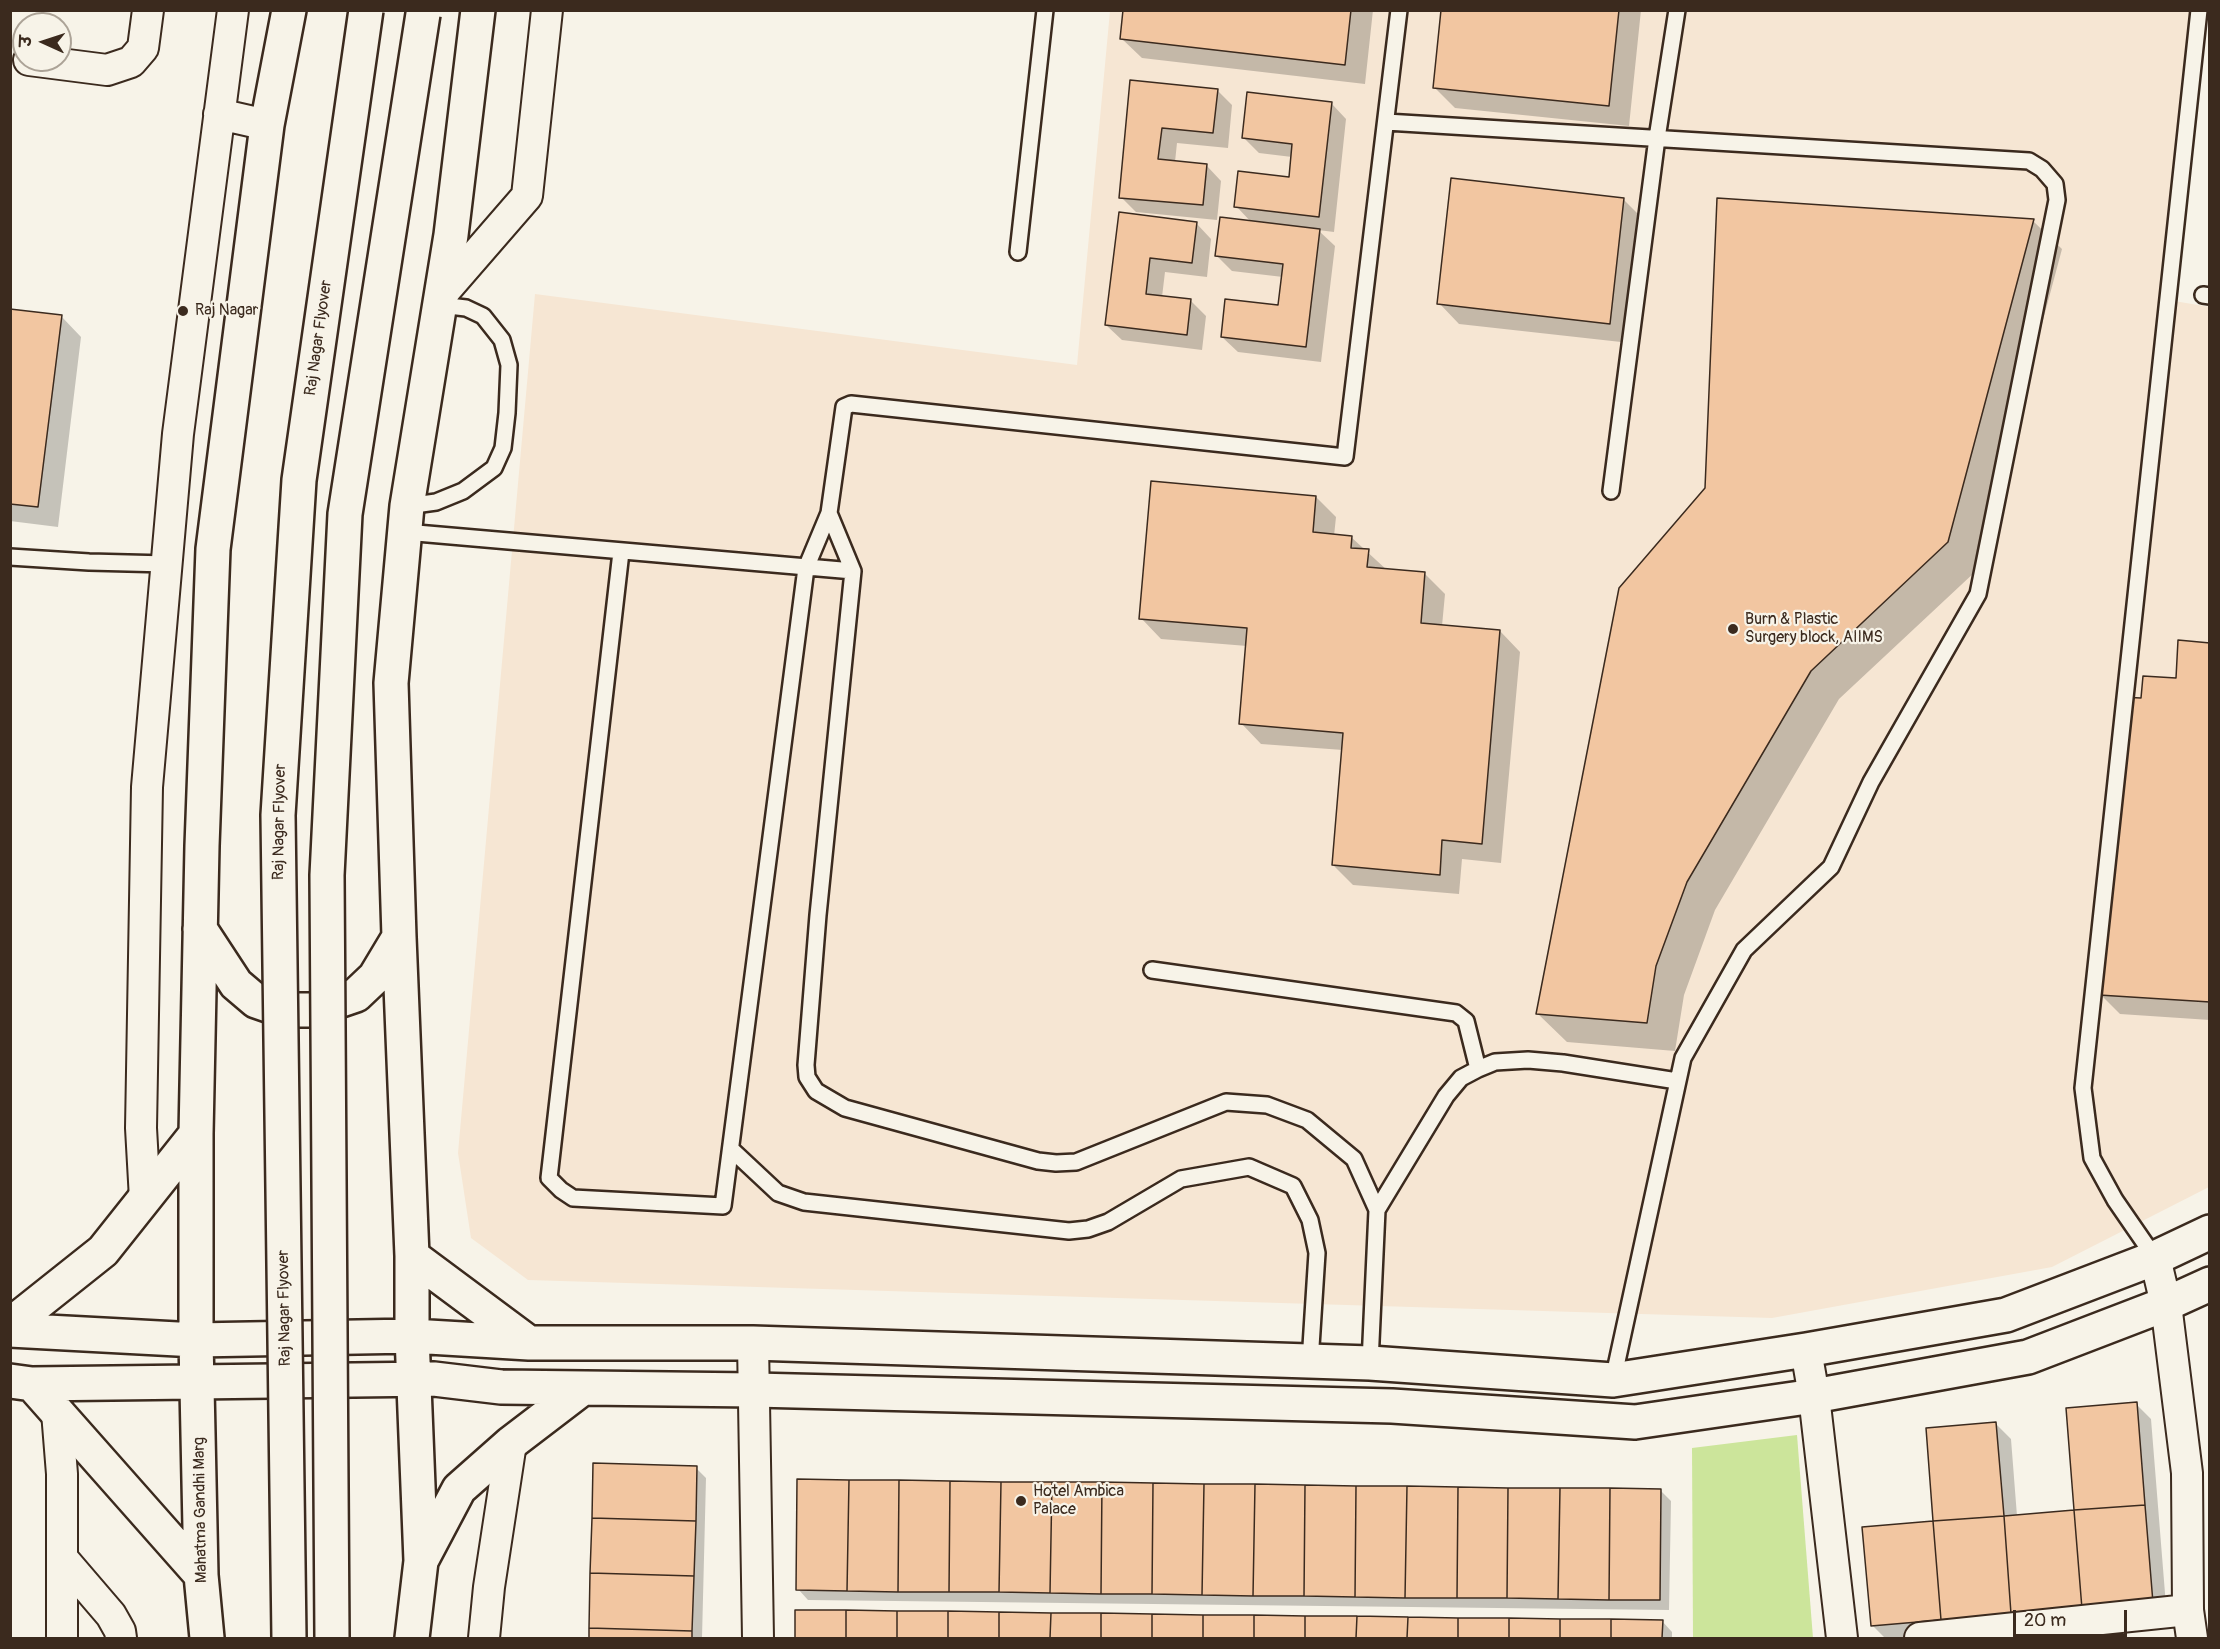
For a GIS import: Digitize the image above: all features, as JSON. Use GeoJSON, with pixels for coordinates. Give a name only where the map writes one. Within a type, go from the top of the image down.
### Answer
{"type":"FeatureCollection","features":[{"type":"Feature","properties":{"kind":"street"},"geometry":{"type":"LineString","coordinates":[[72,66],[107,70],[131,62],[143,48],[148,10]]}},
{"type":"Feature","properties":{"kind":"street"},"geometry":{"type":"LineString","coordinates":[[145,1199],[141,1128],[147,798],[178,434],[233,10]]}},
{"type":"Feature","properties":{"kind":"street","name":"Mahatma Gandhi Marg"},"geometry":{"type":"LineString","coordinates":[[207,1638],[201,1575],[196,1340],[196,1134],[200,928],[213,549],[267,124],[289,10]]}},
{"type":"Feature","properties":{"kind":"street","name":"Raj Nagar Flyover"},"geometry":{"type":"LineString","coordinates":[[289,1638],[278,815],[299,480],[366,10]]}},
{"type":"Feature","properties":{"kind":"street"},"geometry":{"type":"LineString","coordinates":[[412,1638],[421,1561],[391,683],[406,519],[453,223],[478,10]]}},
{"type":"Feature","properties":{"kind":"street"},"geometry":{"type":"LineString","coordinates":[[441,299],[527,196],[547,10]]}},
{"type":"Feature","properties":{"kind":"street"},"geometry":{"type":"LineString","coordinates":[[332,1638],[327,875],[345,514],[423,14]]}},
{"type":"Feature","properties":{"kind":"street"},"geometry":{"type":"LineString","coordinates":[[219,114],[267,124]]}},
{"type":"Feature","properties":{"kind":"street"},"geometry":{"type":"LineString","coordinates":[[200,928],[236,984],[256,1001],[282,1010],[312,1010],[356,995],[375,977],[399,937]]}},
{"type":"Feature","properties":{"kind":"street"},"geometry":{"type":"LineString","coordinates":[[10,1325],[103,1251],[196,1134]]}},
{"type":"Feature","properties":{"kind":"street"},"geometry":{"type":"LineString","coordinates":[[10,1330],[196,1340],[412,1336],[529,1343],[753,1343],[1370,1363],[1613,1380],[1806,1350],[2006,1315],[2155,1258],[2210,1232]]}},
{"type":"Feature","properties":{"kind":"street"},"geometry":{"type":"LineString","coordinates":[[412,1256],[529,1343]]}},
{"type":"Feature","properties":{"kind":"street"},"geometry":{"type":"LineString","coordinates":[[1920,1638],[2190,1624],[2187,1473],[2166,1304],[2155,1258]]}},
{"type":"Feature","properties":{"kind":"street"},"geometry":{"type":"LineString","coordinates":[[21,1382],[434,1379],[501,1387],[755,1390],[1392,1406],[1635,1422],[1814,1396],[2028,1357],[2166,1304],[2210,1284]]}},
{"type":"Feature","properties":{"kind":"street"},"geometry":{"type":"LineString","coordinates":[[753,1343],[758,1638]]}},
{"type":"Feature","properties":{"kind":"street"},"geometry":{"type":"LineString","coordinates":[[1806,1350],[1814,1396],[1842,1638]]}},
{"type":"Feature","properties":{"kind":"street"},"geometry":{"type":"LineString","coordinates":[[21,1382],[57,1412],[201,1575]]}},
{"type":"Feature","properties":{"kind":"street"},"geometry":{"type":"LineString","coordinates":[[421,1561],[459,1489],[511,1443],[583,1388]]}},
{"type":"Feature","properties":{"kind":"street"},"geometry":{"type":"LineString","coordinates":[[57,1412],[62,1474],[62,1638]]}},
{"type":"Feature","properties":{"kind":"street"},"geometry":{"type":"LineString","coordinates":[[484,1638],[489,1587],[511,1443]]}},
{"type":"Feature","properties":{"kind":"street"},"geometry":{"type":"LineString","coordinates":[[63,1559],[111,1616],[120,1631],[121,1638]]}},
{"type":"Feature","properties":{"kind":"lane"},"geometry":{"type":"LineString","coordinates":[[1018,252],[1046,10]]}},
{"type":"Feature","properties":{"kind":"lane"},"geometry":{"type":"LineString","coordinates":[[621,552],[549,1178],[573,1198],[723,1206],[806,568],[829,513],[842,412],[846,405],[851,404],[1345,457],[1399,10]]}},
{"type":"Feature","properties":{"kind":"lane"},"geometry":{"type":"LineString","coordinates":[[1611,491],[1657,138],[1677,10]]}},
{"type":"Feature","properties":{"kind":"lane"},"geometry":{"type":"LineString","coordinates":[[2155,1258],[2115,1200],[2092,1158],[2083,1088],[2199,10]]}},
{"type":"Feature","properties":{"kind":"lane"},"geometry":{"type":"LineString","coordinates":[[1386,122],[2029,161],[2042,169],[2055,184],[2057,200],[1978,594],[1871,782],[1831,867],[1744,950],[1683,1058],[1613,1380]]}},
{"type":"Feature","properties":{"kind":"lane"},"geometry":{"type":"LineString","coordinates":[[406,519],[436,502],[463,492],[494,468],[503,448],[509,365],[502,340],[483,316],[441,299]]}},
{"type":"Feature","properties":{"kind":"lane"},"geometry":{"type":"LineString","coordinates":[[829,513],[853,571],[818,915],[806,1065],[807,1077],[816,1091],[845,1108],[1056,1164],[1076,1162],[1226,1102],[1267,1105],[1307,1120],[1354,1159],[1377,1210],[1370,1363]]}},
{"type":"Feature","properties":{"kind":"lane"},"geometry":{"type":"LineString","coordinates":[[406,519],[621,552],[853,571]]}},
{"type":"Feature","properties":{"kind":"lane"},"geometry":{"type":"LineString","coordinates":[[10,557],[167,564]]}},
{"type":"Feature","properties":{"kind":"lane"},"geometry":{"type":"LineString","coordinates":[[1152,970],[1456,1013],[1466,1021],[1478,1069]]}},
{"type":"Feature","properties":{"kind":"lane"},"geometry":{"type":"LineString","coordinates":[[1377,1210],[1446,1096],[1461,1078],[1478,1069],[1496,1062],[1528,1060],[1563,1063],[1677,1081]]}},
{"type":"Feature","properties":{"kind":"lane"},"geometry":{"type":"LineString","coordinates":[[731,1149],[778,1193],[804,1202],[1069,1231],[1088,1229],[1108,1222],[1181,1179],[1249,1167],[1293,1186],[1310,1220],[1317,1253],[1310,1362]]}},
{"type":"Feature","properties":{"kind":"shaded area"},"geometry":{"type":"Polygon","coordinates":[[[1110,11],[2192,11],[2174,301],[2210,307],[2209,1187],[2052,1267],[1772,1318],[528,1280],[471,1238],[458,1153],[535,294],[1077,365],[1110,11]]]}},
{"type":"Feature","properties":{"kind":"green space"},"geometry":{"type":"Polygon","coordinates":[[[1797,1435],[1813,1638],[1693,1638],[1692,1448],[1797,1435]]]}},
{"type":"Feature","properties":{"kind":"building"},"geometry":{"type":"Polygon","coordinates":[[[1123,10],[1351,10],[1345,65],[1120,39],[1123,10]]]}},
{"type":"Feature","properties":{"kind":"building"},"geometry":{"type":"Polygon","coordinates":[[[1441,10],[1619,10],[1609,106],[1433,88],[1441,10]]]}},
{"type":"Feature","properties":{"kind":"building"},"geometry":{"type":"Polygon","coordinates":[[[1130,80],[1218,89],[1213,133],[1162,128],[1158,159],[1207,164],[1203,205],[1119,198],[1130,80]]]}},
{"type":"Feature","properties":{"kind":"building"},"geometry":{"type":"Polygon","coordinates":[[[1247,92],[1332,102],[1319,217],[1234,207],[1238,171],[1289,177],[1292,144],[1242,138],[1247,92]]]}},
{"type":"Feature","properties":{"kind":"building"},"geometry":{"type":"Polygon","coordinates":[[[1451,178],[1624,198],[1610,324],[1437,304],[1451,178]]]}},
{"type":"Feature","properties":{"kind":"building","name":"Burn & Plastic Surgery block, AIIMS"},"geometry":{"type":"Polygon","coordinates":[[[1717,198],[2034,219],[1948,542],[1811,671],[1687,882],[1656,966],[1647,1023],[1536,1014],[1619,588],[1705,488],[1717,198]]]}},
{"type":"Feature","properties":{"kind":"building"},"geometry":{"type":"Polygon","coordinates":[[[1119,212],[1197,222],[1192,263],[1150,258],[1146,294],[1191,299],[1187,335],[1105,325],[1119,212]]]}},
{"type":"Feature","properties":{"kind":"building"},"geometry":{"type":"Polygon","coordinates":[[[1220,217],[1320,229],[1306,347],[1221,337],[1225,299],[1278,305],[1283,264],[1215,256],[1220,217]]]}},
{"type":"Feature","properties":{"kind":"building"},"geometry":{"type":"Polygon","coordinates":[[[10,309],[62,315],[38,507],[10,504],[10,309]]]}},
{"type":"Feature","properties":{"kind":"building"},"geometry":{"type":"Polygon","coordinates":[[[1151,481],[1316,496],[1313,532],[1352,536],[1351,548],[1369,549],[1367,567],[1425,572],[1421,623],[1500,630],[1482,844],[1442,840],[1440,875],[1332,865],[1343,733],[1239,724],[1247,628],[1139,619],[1151,481]]]}},
{"type":"Feature","properties":{"kind":"building"},"geometry":{"type":"Polygon","coordinates":[[[2178,640],[2210,643],[2210,1002],[2099,995],[2120,697],[2141,698],[2143,676],[2176,678],[2178,640]]]}},
{"type":"Feature","properties":{"kind":"building"},"geometry":{"type":"Polygon","coordinates":[[[2137,1402],[2145,1505],[2074,1510],[2066,1408],[2137,1402]]]}},
{"type":"Feature","properties":{"kind":"building"},"geometry":{"type":"Polygon","coordinates":[[[1996,1422],[2004,1516],[1933,1521],[1926,1428],[1996,1422]]]}},
{"type":"Feature","properties":{"kind":"building"},"geometry":{"type":"Polygon","coordinates":[[[593,1463],[697,1466],[696,1521],[592,1518],[593,1463]]]}},
{"type":"Feature","properties":{"kind":"building"},"geometry":{"type":"Polygon","coordinates":[[[797,1479],[849,1480],[847,1591],[796,1590],[797,1479]]]}},
{"type":"Feature","properties":{"kind":"building"},"geometry":{"type":"Polygon","coordinates":[[[849,1480],[899,1480],[898,1592],[847,1591],[849,1480]]]}},
{"type":"Feature","properties":{"kind":"building"},"geometry":{"type":"Polygon","coordinates":[[[899,1480],[950,1481],[949,1592],[898,1592],[899,1480]]]}},
{"type":"Feature","properties":{"kind":"building"},"geometry":{"type":"Polygon","coordinates":[[[950,1481],[1001,1482],[999,1592],[949,1592],[950,1481]]]}},
{"type":"Feature","properties":{"kind":"building"},"geometry":{"type":"Polygon","coordinates":[[[1001,1482],[1052,1482],[1050,1593],[999,1592],[1001,1482]]]}},
{"type":"Feature","properties":{"kind":"building"},"geometry":{"type":"Polygon","coordinates":[[[1052,1482],[1102,1482],[1101,1594],[1050,1593],[1052,1482]]]}},
{"type":"Feature","properties":{"kind":"building"},"geometry":{"type":"Polygon","coordinates":[[[1102,1482],[1153,1483],[1152,1594],[1101,1594],[1102,1482]]]}},
{"type":"Feature","properties":{"kind":"building"},"geometry":{"type":"Polygon","coordinates":[[[1153,1483],[1204,1484],[1202,1595],[1152,1594],[1153,1483]]]}},
{"type":"Feature","properties":{"kind":"building"},"geometry":{"type":"Polygon","coordinates":[[[1204,1484],[1255,1484],[1253,1596],[1202,1595],[1204,1484]]]}},
{"type":"Feature","properties":{"kind":"building"},"geometry":{"type":"Polygon","coordinates":[[[1255,1484],[1305,1485],[1304,1596],[1253,1596],[1255,1484]]]}},
{"type":"Feature","properties":{"kind":"building"},"geometry":{"type":"Polygon","coordinates":[[[1305,1485],[1356,1486],[1355,1597],[1304,1596],[1305,1485]]]}},
{"type":"Feature","properties":{"kind":"building"},"geometry":{"type":"Polygon","coordinates":[[[1356,1486],[1407,1486],[1405,1598],[1355,1597],[1356,1486]]]}},
{"type":"Feature","properties":{"kind":"building"},"geometry":{"type":"Polygon","coordinates":[[[1407,1486],[1458,1487],[1457,1598],[1405,1598],[1407,1486]]]}},
{"type":"Feature","properties":{"kind":"building"},"geometry":{"type":"Polygon","coordinates":[[[1458,1487],[1508,1488],[1507,1598],[1457,1598],[1458,1487]]]}},
{"type":"Feature","properties":{"kind":"building"},"geometry":{"type":"Polygon","coordinates":[[[1508,1488],[1560,1488],[1558,1599],[1507,1598],[1508,1488]]]}},
{"type":"Feature","properties":{"kind":"building"},"geometry":{"type":"Polygon","coordinates":[[[1560,1488],[1610,1488],[1609,1600],[1558,1599],[1560,1488]]]}},
{"type":"Feature","properties":{"kind":"building"},"geometry":{"type":"Polygon","coordinates":[[[1610,1488],[1661,1489],[1660,1600],[1609,1600],[1610,1488]]]}},
{"type":"Feature","properties":{"kind":"building"},"geometry":{"type":"Polygon","coordinates":[[[2145,1505],[2153,1603],[2082,1609],[2074,1510],[2145,1505]]]}},
{"type":"Feature","properties":{"kind":"building"},"geometry":{"type":"Polygon","coordinates":[[[2074,1510],[2082,1609],[2011,1614],[2004,1516],[2074,1510]]]}},
{"type":"Feature","properties":{"kind":"building"},"geometry":{"type":"Polygon","coordinates":[[[2004,1516],[2011,1614],[1941,1620],[1933,1521],[2004,1516]]]}},
{"type":"Feature","properties":{"kind":"building"},"geometry":{"type":"Polygon","coordinates":[[[592,1518],[696,1521],[694,1576],[590,1573],[592,1518]]]}},
{"type":"Feature","properties":{"kind":"building"},"geometry":{"type":"Polygon","coordinates":[[[1933,1521],[1941,1620],[1871,1626],[1862,1527],[1933,1521]]]}},
{"type":"Feature","properties":{"kind":"building"},"geometry":{"type":"Polygon","coordinates":[[[590,1573],[694,1576],[692,1631],[589,1628],[590,1573]]]}},
{"type":"Feature","properties":{"kind":"building"},"geometry":{"type":"Polygon","coordinates":[[[795,1610],[846,1610],[846,1638],[795,1638],[795,1610]]]}},
{"type":"Feature","properties":{"kind":"building"},"geometry":{"type":"Polygon","coordinates":[[[846,1610],[897,1611],[897,1638],[846,1638],[846,1610]]]}},
{"type":"Feature","properties":{"kind":"building"},"geometry":{"type":"Polygon","coordinates":[[[897,1611],[948,1611],[948,1638],[897,1638],[897,1611]]]}},
{"type":"Feature","properties":{"kind":"building"},"geometry":{"type":"Polygon","coordinates":[[[948,1611],[999,1612],[999,1638],[948,1638],[948,1611]]]}},
{"type":"Feature","properties":{"kind":"building"},"geometry":{"type":"Polygon","coordinates":[[[999,1612],[1051,1613],[1050,1638],[999,1638],[999,1612]]]}},
{"type":"Feature","properties":{"kind":"building"},"geometry":{"type":"Polygon","coordinates":[[[1051,1613],[1101,1613],[1101,1638],[1050,1638],[1051,1613]]]}},
{"type":"Feature","properties":{"kind":"building"},"geometry":{"type":"Polygon","coordinates":[[[1101,1613],[1152,1614],[1152,1638],[1101,1638],[1101,1613]]]}},
{"type":"Feature","properties":{"kind":"building"},"geometry":{"type":"Polygon","coordinates":[[[1152,1614],[1203,1615],[1203,1638],[1152,1638],[1152,1614]]]}},
{"type":"Feature","properties":{"kind":"building"},"geometry":{"type":"Polygon","coordinates":[[[1203,1615],[1254,1615],[1254,1638],[1203,1638],[1203,1615]]]}},
{"type":"Feature","properties":{"kind":"building"},"geometry":{"type":"Polygon","coordinates":[[[1254,1615],[1305,1616],[1305,1638],[1254,1638],[1254,1615]]]}},
{"type":"Feature","properties":{"kind":"building"},"geometry":{"type":"Polygon","coordinates":[[[1305,1616],[1357,1616],[1356,1638],[1305,1638],[1305,1616]]]}},
{"type":"Feature","properties":{"kind":"building"},"geometry":{"type":"Polygon","coordinates":[[[1357,1616],[1408,1617],[1407,1638],[1356,1638],[1357,1616]]]}},
{"type":"Feature","properties":{"kind":"building"},"geometry":{"type":"Polygon","coordinates":[[[1408,1617],[1458,1618],[1458,1638],[1407,1638],[1408,1617]]]}},
{"type":"Feature","properties":{"kind":"building"},"geometry":{"type":"Polygon","coordinates":[[[1458,1618],[1509,1618],[1509,1638],[1458,1638],[1458,1618]]]}},
{"type":"Feature","properties":{"kind":"building"},"geometry":{"type":"Polygon","coordinates":[[[1509,1618],[1560,1619],[1560,1638],[1509,1638],[1509,1618]]]}},
{"type":"Feature","properties":{"kind":"building"},"geometry":{"type":"Polygon","coordinates":[[[1560,1619],[1611,1619],[1611,1638],[1560,1638],[1560,1619]]]}},
{"type":"Feature","properties":{"kind":"building"},"geometry":{"type":"Polygon","coordinates":[[[1611,1619],[1663,1620],[1662,1638],[1611,1638],[1611,1619]]]}},
{"type":"Feature","properties":{"kind":"building"},"geometry":{"type":"Polygon","coordinates":[[[589,1628],[692,1631],[692,1638],[589,1638],[589,1628]]]}},
{"type":"Feature","properties":{"kind":"place","name":"Raj Nagar"},"geometry":{"type":"Point","coordinates":[183,311]}},
{"type":"Feature","properties":{"kind":"place","name":"Burn & Plastic Surgery block, AIIMS"},"geometry":{"type":"Point","coordinates":[1733,629]}},
{"type":"Feature","properties":{"kind":"place","name":"Hotel Ambica Palace"},"geometry":{"type":"Point","coordinates":[1021,1501]}}]}
